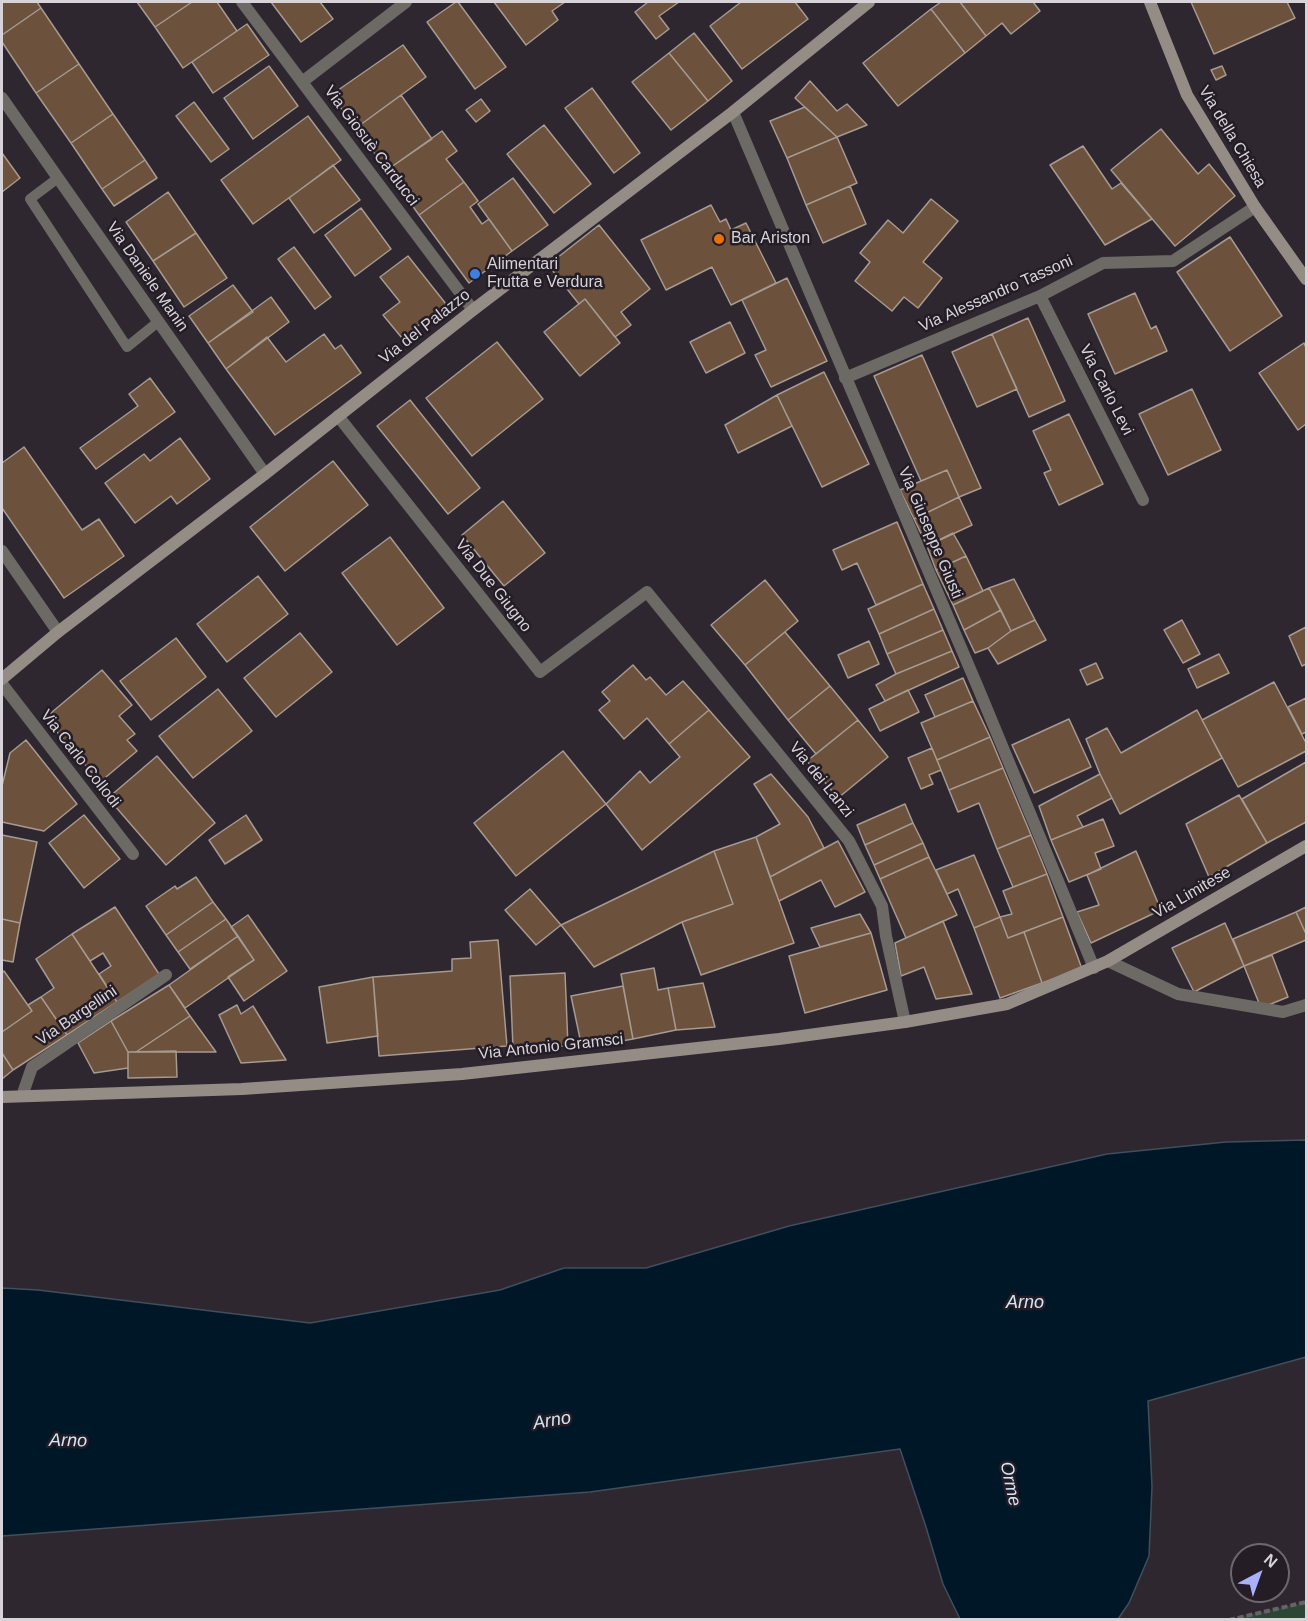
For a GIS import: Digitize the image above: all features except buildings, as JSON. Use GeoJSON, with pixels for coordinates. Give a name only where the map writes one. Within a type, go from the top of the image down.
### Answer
{"type":"FeatureCollection","features":[{"type":"Feature","properties":{"kind":"main road","name":"Via del Palazzo"},"geometry":{"type":"LineString","coordinates":[[2,679],[58,632],[265,474],[473,309],[733,112],[869,2]]}},
{"type":"Feature","properties":{"kind":"main road","name":"Via della Chiesa"},"geometry":{"type":"LineString","coordinates":[[1150,2],[1187,95],[1255,207],[1306,279]]}},
{"type":"Feature","properties":{"kind":"main road","name":"Via Limitese"},"geometry":{"type":"LineString","coordinates":[[1094,968],[1306,846]]}},
{"type":"Feature","properties":{"kind":"main road","name":"Via Antonio Gramsci"},"geometry":{"type":"LineString","coordinates":[[2,1096],[242,1089],[462,1074],[779,1039],[905,1022],[1007,1004],[1094,968]]}},
{"type":"Feature","properties":{"kind":"street","name":"Via Giosuè Carducci"},"geometry":{"type":"LineString","coordinates":[[242,2],[473,309]]}},
{"type":"Feature","properties":{"kind":"street"},"geometry":{"type":"LineString","coordinates":[[302,82],[406,2]]}},
{"type":"Feature","properties":{"kind":"street","name":"Via Daniele Manin"},"geometry":{"type":"LineString","coordinates":[[2,98],[265,474]]}},
{"type":"Feature","properties":{"kind":"street","name":"Via Giuseppe Giusti"},"geometry":{"type":"LineString","coordinates":[[733,112],[979,690],[1094,968]]}},
{"type":"Feature","properties":{"kind":"street","name":"Via Alessandro Tassoni"},"geometry":{"type":"LineString","coordinates":[[845,378],[1040,296],[1103,263],[1173,261],[1255,207]]}},
{"type":"Feature","properties":{"kind":"street","name":"Via Carlo Levi"},"geometry":{"type":"LineString","coordinates":[[1040,296],[1143,500]]}},
{"type":"Feature","properties":{"kind":"street","name":"Via Due Giugno"},"geometry":{"type":"LineString","coordinates":[[338,416],[540,672],[647,592]]}},
{"type":"Feature","properties":{"kind":"street"},"geometry":{"type":"LineString","coordinates":[[2,551],[58,632]]}},
{"type":"Feature","properties":{"kind":"street","name":"Via dei Lanzi"},"geometry":{"type":"LineString","coordinates":[[647,592],[849,841],[882,906],[886,936],[905,1022]]}},
{"type":"Feature","properties":{"kind":"street","name":"Via Carlo Collodi"},"geometry":{"type":"LineString","coordinates":[[2,684],[133,854]]}},
{"type":"Feature","properties":{"kind":"street"},"geometry":{"type":"LineString","coordinates":[[1108,962],[1178,994],[1283,1012],[1306,1005]]}},
{"type":"Feature","properties":{"kind":"street","name":"Via Bargellini"},"geometry":{"type":"LineString","coordinates":[[22,1096],[32,1066],[166,975]]}},
{"type":"Feature","properties":{"kind":"lane"},"geometry":{"type":"LineString","coordinates":[[58,178],[30,199],[127,347],[158,322]]}},
{"type":"Feature","properties":{"kind":"path"},"geometry":{"type":"LineString","coordinates":[[1229,1620],[1306,1602]]}},
{"type":"Feature","properties":{"kind":"green space"},"geometry":{"type":"Polygon","coordinates":[[[1306,1602],[1306,1619],[1229,1619],[1306,1602]]]}},
{"type":"Feature","properties":{"kind":"water","name":"Arno"},"geometry":{"type":"Polygon","coordinates":[[[1306,1140],[1306,1357],[1148,1401],[1152,1487],[1149,1556],[1129,1603],[1118,1619],[960,1619],[943,1584],[900,1449],[590,1492],[2,1536],[2,1288],[38,1290],[310,1323],[500,1290],[564,1268],[646,1268],[789,1226],[1107,1154],[1226,1142],[1306,1140]]]}},
{"type":"Feature","properties":{"kind":"place","name":"Bar Ariston"},"geometry":{"type":"Point","coordinates":[719,239]}},
{"type":"Feature","properties":{"kind":"place","name":"Alimentari Frutta e Verdura"},"geometry":{"type":"Point","coordinates":[475,274]}},
{"type":"Feature","properties":{"kind":"water label","name":"Orme"},"geometry":{"type":"Point","coordinates":[1010,1484]}}]}
